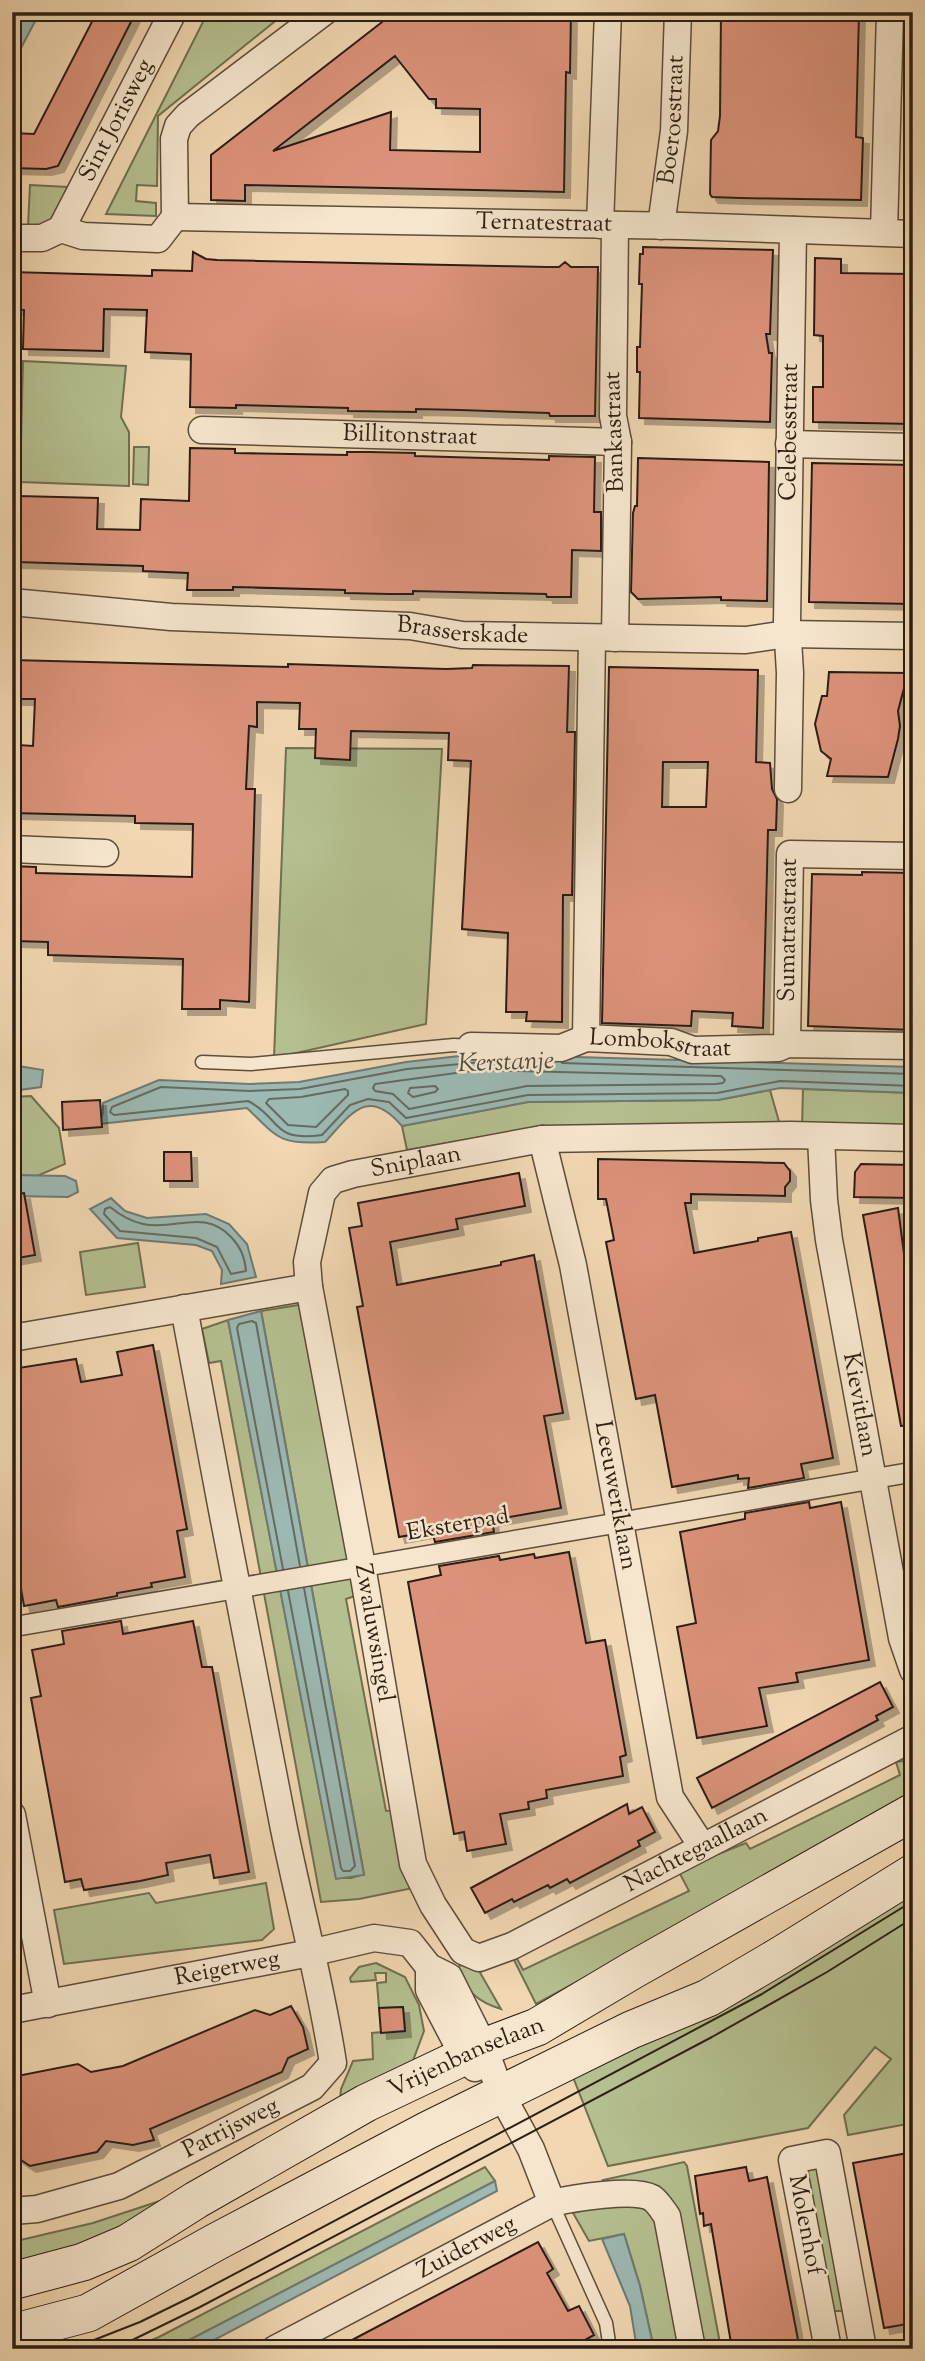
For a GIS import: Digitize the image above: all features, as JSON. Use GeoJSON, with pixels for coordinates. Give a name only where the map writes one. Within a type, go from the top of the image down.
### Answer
{"type":"FeatureCollection","features":[{"type":"Feature","properties":{"kind":"main road","name":"Vrijenbanselaan"},"geometry":{"type":"LineString","coordinates":[[12,2281],[83,2262],[128,2243],[196,2200],[366,2104],[474,2052],[537,2026],[913,1812]]}},
{"type":"Feature","properties":{"kind":"main road","name":"Vrijenbanselaan"},"geometry":{"type":"LineString","coordinates":[[12,2333],[88,2313],[216,2242],[501,2094],[631,2030],[708,1998],[913,1872]]}},
{"type":"Feature","properties":{"kind":"street","name":"Sint Jorisweg"},"geometry":{"type":"LineString","coordinates":[[61,229],[173,12]]}},
{"type":"Feature","properties":{"kind":"street"},"geometry":{"type":"LineString","coordinates":[[12,237],[42,239],[61,229],[83,236],[158,239],[175,217],[174,139],[178,125],[324,12]]}},
{"type":"Feature","properties":{"kind":"street"},"geometry":{"type":"LineString","coordinates":[[608,12],[608,225]]}},
{"type":"Feature","properties":{"kind":"street","name":"Boeroestraat"},"geometry":{"type":"LineString","coordinates":[[661,226],[674,131],[678,12]]}},
{"type":"Feature","properties":{"kind":"street"},"geometry":{"type":"LineString","coordinates":[[884,232],[890,12]]}},
{"type":"Feature","properties":{"kind":"street","name":"Ternatestraat"},"geometry":{"type":"LineString","coordinates":[[175,217],[661,226],[913,234]]}},
{"type":"Feature","properties":{"kind":"street","name":"Bankastraat"},"geometry":{"type":"LineString","coordinates":[[586,1038],[603,638],[618,442],[612,416],[608,225]]}},
{"type":"Feature","properties":{"kind":"street","name":"Celebesstraat"},"geometry":{"type":"LineString","coordinates":[[787,634],[793,230]]}},
{"type":"Feature","properties":{"kind":"street","name":"Billitonstraat"},"geometry":{"type":"LineString","coordinates":[[202,430],[618,442]]}},
{"type":"Feature","properties":{"kind":"street"},"geometry":{"type":"LineString","coordinates":[[789,444],[913,447]]}},
{"type":"Feature","properties":{"kind":"street","name":"Brasserskade"},"geometry":{"type":"LineString","coordinates":[[12,602],[171,617],[410,626],[462,635],[746,640],[787,634],[913,636]]}},
{"type":"Feature","properties":{"kind":"street"},"geometry":{"type":"LineString","coordinates":[[787,634],[790,673],[788,789]]}},
{"type":"Feature","properties":{"kind":"street"},"geometry":{"type":"LineString","coordinates":[[12,849],[105,853]]}},
{"type":"Feature","properties":{"kind":"street","name":"Sumatrastraat"},"geometry":{"type":"LineString","coordinates":[[787,1044],[790,854],[913,856]]}},
{"type":"Feature","properties":{"kind":"street","name":"Lombokstraat"},"geometry":{"type":"LineString","coordinates":[[471,1046],[561,1048],[586,1038],[671,1042],[693,1049],[778,1048],[787,1044],[913,1046]]}},
{"type":"Feature","properties":{"kind":"street","name":"Sniplaan"},"geometry":{"type":"LineString","coordinates":[[309,1287],[307,1262],[314,1228],[322,1193],[333,1180],[542,1139],[791,1135],[913,1138]]}},
{"type":"Feature","properties":{"kind":"street","name":"Kievitlaan"},"geometry":{"type":"LineString","coordinates":[[821,1137],[829,1240],[902,1638],[913,1670]]}},
{"type":"Feature","properties":{"kind":"street","name":"Leeuweriklaan"},"geometry":{"type":"LineString","coordinates":[[542,1139],[573,1265],[670,1797],[702,1846]]}},
{"type":"Feature","properties":{"kind":"street"},"geometry":{"type":"LineString","coordinates":[[12,1338],[309,1287]]}},
{"type":"Feature","properties":{"kind":"street","name":"Zwaluwsingel"},"geometry":{"type":"LineString","coordinates":[[309,1287],[362,1566],[413,1864],[433,1905],[463,1951],[479,1958]]}},
{"type":"Feature","properties":{"kind":"street"},"geometry":{"type":"LineString","coordinates":[[184,1308],[236,1588],[310,1953]]}},
{"type":"Feature","properties":{"kind":"street","name":"Eksterpad"},"geometry":{"type":"LineString","coordinates":[[12,1627],[913,1472]]}},
{"type":"Feature","properties":{"kind":"street","name":"Nachtegaallaan"},"geometry":{"type":"LineString","coordinates":[[479,1958],[512,1946],[913,1738]]}},
{"type":"Feature","properties":{"kind":"street"},"geometry":{"type":"LineString","coordinates":[[12,1815],[19,1890],[48,2004]]}},
{"type":"Feature","properties":{"kind":"street","name":"Reigerweg"},"geometry":{"type":"LineString","coordinates":[[12,2010],[310,1953],[374,1938],[410,1943],[429,1967],[449,1978],[474,2052],[501,2094]]}},
{"type":"Feature","properties":{"kind":"street","name":"Patrijsweg"},"geometry":{"type":"LineString","coordinates":[[12,2211],[37,2209],[119,2186],[312,2087],[333,2063],[325,2009],[310,1953]]}},
{"type":"Feature","properties":{"kind":"street"},"geometry":{"type":"LineString","coordinates":[[501,2094],[530,2149],[552,2203],[633,2193],[653,2199],[667,2216],[692,2349]]}},
{"type":"Feature","properties":{"kind":"street","name":"Molenhof"},"geometry":{"type":"LineString","coordinates":[[827,2153],[861,2336],[826,2339],[792,2160],[827,2153]]}},
{"type":"Feature","properties":{"kind":"street","name":"Zuiderweg"},"geometry":{"type":"LineString","coordinates":[[275,2349],[552,2203]]}},
{"type":"Feature","properties":{"kind":"lane","name":"Lombokstraat"},"geometry":{"type":"LineString","coordinates":[[202,1062],[251,1064],[454,1045],[471,1046]]}},
{"type":"Feature","properties":{"kind":"lane"},"geometry":{"type":"LineString","coordinates":[[552,2203],[606,2323],[610,2349]]}},
{"type":"Feature","properties":{"kind":"green space"},"geometry":{"type":"Polygon","coordinates":[[[208,12],[258,12],[274,22],[158,116],[157,186],[137,185],[136,201],[156,203],[156,216],[106,214],[208,12]]]}},
{"type":"Feature","properties":{"kind":"green space"},"geometry":{"type":"Polygon","coordinates":[[[30,185],[68,187],[75,191],[66,206],[52,220],[28,227],[30,185]]]}},
{"type":"Feature","properties":{"kind":"green space"},"geometry":{"type":"Polygon","coordinates":[[[23,361],[126,366],[121,417],[129,432],[129,486],[20,482],[23,361]]]}},
{"type":"Feature","properties":{"kind":"green space"},"geometry":{"type":"Polygon","coordinates":[[[134,447],[149,447],[148,485],[133,484],[134,447]]]}},
{"type":"Feature","properties":{"kind":"green space"},"geometry":{"type":"Polygon","coordinates":[[[286,748],[442,749],[426,1024],[274,1058],[286,748]]]}},
{"type":"Feature","properties":{"kind":"green space"},"geometry":{"type":"Polygon","coordinates":[[[803,1089],[913,1093],[913,1129],[802,1128],[803,1089]]]}},
{"type":"Feature","properties":{"kind":"green space"},"geometry":{"type":"Polygon","coordinates":[[[770,1090],[780,1125],[545,1126],[407,1150],[402,1126],[528,1102],[718,1100],[770,1090]]]}},
{"type":"Feature","properties":{"kind":"green space"},"geometry":{"type":"Polygon","coordinates":[[[31,1096],[59,1128],[65,1164],[37,1176],[12,1175],[12,1097],[31,1096]]]}},
{"type":"Feature","properties":{"kind":"green space"},"geometry":{"type":"Polygon","coordinates":[[[138,1243],[145,1287],[86,1295],[80,1252],[138,1243]]]}},
{"type":"Feature","properties":{"kind":"green space"},"geometry":{"type":"Polygon","coordinates":[[[299,1305],[355,1596],[346,1599],[386,1811],[395,1810],[413,1888],[359,1899],[321,1902],[221,1361],[209,1363],[202,1329],[228,1320],[336,1878],[351,1878],[364,1874],[261,1311],[299,1305]]]}},
{"type":"Feature","properties":{"kind":"green space"},"geometry":{"type":"Polygon","coordinates":[[[896,1762],[913,1763],[913,1800],[536,2004],[512,1956],[515,1955],[523,1970],[689,1891],[678,1870],[746,1843],[750,1849],[900,1775],[896,1762]]]}},
{"type":"Feature","properties":{"kind":"green space"},"geometry":{"type":"Polygon","coordinates":[[[266,1883],[274,1929],[262,1940],[64,1964],[54,1910],[149,1893],[156,1903],[266,1883]]]}},
{"type":"Feature","properties":{"kind":"green space"},"geometry":{"type":"Polygon","coordinates":[[[913,1887],[913,2123],[848,2135],[844,2115],[891,2059],[875,2047],[808,2128],[608,2166],[571,2072],[913,1887]]]}},
{"type":"Feature","properties":{"kind":"green space"},"geometry":{"type":"Polygon","coordinates":[[[376,1963],[405,1977],[419,2005],[424,2031],[411,2066],[340,2101],[341,2089],[353,2061],[373,2059],[372,2033],[405,2030],[403,2007],[379,2008],[377,1983],[386,1982],[386,1973],[375,1973],[376,1980],[351,1982],[350,1978],[359,1967],[376,1963]]]}},
{"type":"Feature","properties":{"kind":"green space"},"geometry":{"type":"Polygon","coordinates":[[[465,1963],[478,1969],[501,2009],[479,1999],[464,1983],[454,1969],[465,1963]]]}},
{"type":"Feature","properties":{"kind":"green space"},"geometry":{"type":"Polygon","coordinates":[[[684,2162],[687,2166],[721,2349],[702,2349],[676,2209],[603,2180],[684,2162]]]}},
{"type":"Feature","properties":{"kind":"green space"},"geometry":{"type":"Polygon","coordinates":[[[485,2167],[495,2181],[172,2349],[130,2349],[159,2337],[485,2167]]]}},
{"type":"Feature","properties":{"kind":"green space"},"geometry":{"type":"Polygon","coordinates":[[[809,2168],[820,2168],[843,2311],[831,2311],[805,2171],[809,2168]]]}},
{"type":"Feature","properties":{"kind":"green space"},"geometry":{"type":"Polygon","coordinates":[[[184,2193],[76,2250],[12,2263],[12,2242],[93,2223],[184,2193]]]}},
{"type":"Feature","properties":{"kind":"green space"},"geometry":{"type":"Polygon","coordinates":[[[640,2206],[652,2215],[659,2226],[681,2349],[654,2349],[640,2286],[624,2234],[589,2241],[573,2213],[592,2208],[640,2206]]]}},
{"type":"Feature","properties":{"kind":"water"},"geometry":{"type":"Polygon","coordinates":[[[21,12],[40,12],[12,65],[12,29],[21,12]]]}},
{"type":"Feature","properties":{"kind":"water","name":"Kerstanje"},"geometry":{"type":"Polygon","coordinates":[[[477,1054],[913,1067],[913,1093],[780,1088],[718,1100],[528,1102],[402,1126],[390,1114],[370,1106],[352,1114],[325,1142],[310,1143],[280,1137],[247,1108],[99,1124],[103,1103],[159,1080],[250,1084],[299,1082],[406,1062],[477,1054]]]}},
{"type":"Feature","properties":{"kind":"water"},"geometry":{"type":"Polygon","coordinates":[[[12,1065],[43,1070],[41,1087],[12,1091],[12,1065]]]}},
{"type":"Feature","properties":{"kind":"water"},"geometry":{"type":"Polygon","coordinates":[[[12,1175],[65,1176],[76,1181],[78,1192],[68,1197],[12,1196],[12,1175]]]}},
{"type":"Feature","properties":{"kind":"water"},"geometry":{"type":"Polygon","coordinates":[[[111,1198],[125,1211],[147,1218],[206,1214],[229,1224],[247,1244],[256,1277],[221,1284],[222,1270],[212,1251],[196,1245],[117,1238],[90,1209],[111,1198]]]}},
{"type":"Feature","properties":{"kind":"water"},"geometry":{"type":"Polygon","coordinates":[[[261,1311],[364,1875],[336,1879],[228,1320],[261,1311]]]}},
{"type":"Feature","properties":{"kind":"water"},"geometry":{"type":"Polygon","coordinates":[[[495,2181],[497,2191],[197,2349],[172,2349],[495,2181]]]}},
{"type":"Feature","properties":{"kind":"water"},"geometry":{"type":"Polygon","coordinates":[[[624,2234],[640,2286],[654,2349],[637,2349],[630,2306],[602,2239],[624,2234]]]}},
{"type":"Feature","properties":{"kind":"building"},"geometry":{"type":"Polygon","coordinates":[[[97,12],[136,12],[58,166],[46,169],[12,168],[12,133],[34,134],[97,12]]]}},
{"type":"Feature","properties":{"kind":"building"},"geometry":{"type":"Polygon","coordinates":[[[395,12],[497,12],[501,18],[532,18],[532,12],[571,12],[570,73],[566,72],[564,192],[245,185],[245,201],[211,200],[211,155],[395,12]],[[395,56],[273,151],[391,112],[390,150],[480,152],[480,109],[436,108],[436,99],[429,99],[395,56]]]}},
{"type":"Feature","properties":{"kind":"building"},"geometry":{"type":"Polygon","coordinates":[[[721,12],[859,12],[856,137],[863,138],[861,200],[712,197],[711,140],[718,131],[720,116],[721,12]]]}},
{"type":"Feature","properties":{"kind":"building"},"geometry":{"type":"Polygon","coordinates":[[[643,247],[773,250],[770,334],[766,334],[769,353],[772,353],[770,422],[639,418],[640,372],[637,372],[637,347],[640,347],[642,284],[639,284],[640,254],[643,254],[643,247]]]}},
{"type":"Feature","properties":{"kind":"building"},"geometry":{"type":"Polygon","coordinates":[[[193,252],[206,259],[217,260],[547,267],[559,267],[565,262],[571,267],[598,267],[595,416],[416,409],[416,412],[348,411],[348,408],[236,405],[236,408],[190,407],[191,354],[145,352],[147,310],[104,309],[103,351],[23,349],[24,310],[12,308],[12,272],[152,276],[152,270],[192,271],[193,252]]]}},
{"type":"Feature","properties":{"kind":"building"},"geometry":{"type":"Polygon","coordinates":[[[815,258],[841,259],[841,273],[913,274],[913,424],[813,422],[813,387],[823,387],[823,336],[814,335],[815,258]]]}},
{"type":"Feature","properties":{"kind":"building"},"geometry":{"type":"Polygon","coordinates":[[[190,448],[235,449],[235,453],[415,453],[415,456],[549,460],[549,456],[595,457],[594,512],[601,512],[601,551],[572,550],[571,597],[413,591],[413,594],[345,593],[345,590],[233,587],[233,590],[187,590],[188,573],[143,571],[143,566],[17,562],[19,496],[98,498],[97,529],[140,530],[141,499],[189,501],[190,448]]]}},
{"type":"Feature","properties":{"kind":"building"},"geometry":{"type":"Polygon","coordinates":[[[638,458],[769,462],[767,601],[721,600],[721,597],[638,599],[631,592],[633,513],[637,506],[638,458]]]}},
{"type":"Feature","properties":{"kind":"building"},"geometry":{"type":"Polygon","coordinates":[[[812,463],[913,465],[908,559],[913,559],[913,604],[809,602],[812,463]]]}},
{"type":"Feature","properties":{"kind":"building"},"geometry":{"type":"Polygon","coordinates":[[[12,660],[446,669],[472,668],[473,665],[569,666],[567,732],[575,732],[572,895],[563,895],[562,1022],[526,1021],[527,1012],[506,1012],[508,933],[462,929],[471,761],[448,760],[449,733],[351,731],[350,760],[315,758],[316,729],[299,729],[300,703],[257,702],[257,727],[249,726],[246,789],[255,789],[249,1002],[220,1000],[220,1009],[182,1009],[183,959],[48,955],[48,942],[14,941],[16,892],[12,892],[12,866],[36,867],[36,873],[192,877],[193,824],[135,823],[135,816],[12,813],[12,776],[19,776],[19,745],[33,746],[35,699],[12,699],[12,660]]]}},
{"type":"Feature","properties":{"kind":"building"},"geometry":{"type":"Polygon","coordinates":[[[609,667],[758,670],[756,762],[770,763],[772,789],[777,799],[776,830],[768,830],[763,1028],[732,1026],[733,1013],[692,1011],[691,1026],[602,1023],[609,667]],[[663,762],[662,807],[706,807],[708,762],[663,762]]]}},
{"type":"Feature","properties":{"kind":"building"},"geometry":{"type":"Polygon","coordinates":[[[829,672],[908,673],[898,711],[898,739],[888,777],[827,776],[831,759],[821,751],[815,724],[822,696],[827,696],[829,672]]]}},
{"type":"Feature","properties":{"kind":"building"},"geometry":{"type":"Polygon","coordinates":[[[862,872],[913,873],[913,907],[907,907],[907,955],[913,955],[913,1030],[808,1026],[812,874],[862,875],[862,872]]]}},
{"type":"Feature","properties":{"kind":"building"},"geometry":{"type":"Polygon","coordinates":[[[100,1100],[102,1127],[63,1130],[62,1102],[100,1100]]]}},
{"type":"Feature","properties":{"kind":"building"},"geometry":{"type":"Polygon","coordinates":[[[164,1152],[191,1152],[192,1181],[164,1181],[164,1152]]]}},
{"type":"Feature","properties":{"kind":"building"},"geometry":{"type":"Polygon","coordinates":[[[598,1159],[784,1163],[790,1171],[785,1196],[691,1194],[691,1203],[685,1203],[694,1253],[791,1232],[833,1458],[801,1464],[804,1478],[748,1488],[749,1478],[738,1479],[738,1475],[672,1487],[655,1395],[636,1399],[606,1242],[614,1240],[606,1199],[598,1199],[598,1159]]]}},
{"type":"Feature","properties":{"kind":"building"},"geometry":{"type":"Polygon","coordinates":[[[861,1164],[913,1165],[913,1198],[854,1197],[855,1172],[861,1164]]]}},
{"type":"Feature","properties":{"kind":"building"},"geometry":{"type":"Polygon","coordinates":[[[519,1173],[525,1206],[456,1219],[458,1229],[390,1242],[397,1285],[501,1265],[501,1262],[534,1255],[563,1413],[544,1416],[561,1508],[492,1520],[494,1532],[435,1542],[432,1531],[399,1537],[357,1307],[363,1306],[349,1228],[362,1226],[358,1203],[519,1173]]]}},
{"type":"Feature","properties":{"kind":"building"},"geometry":{"type":"Polygon","coordinates":[[[24,1193],[35,1255],[12,1259],[12,1194],[24,1193]]]}},
{"type":"Feature","properties":{"kind":"building"},"geometry":{"type":"Polygon","coordinates":[[[898,1208],[904,1254],[913,1253],[913,1277],[908,1278],[913,1302],[913,1425],[901,1426],[863,1215],[898,1208]]]}},
{"type":"Feature","properties":{"kind":"building"},"geometry":{"type":"Polygon","coordinates":[[[153,1345],[187,1529],[177,1531],[185,1577],[151,1583],[152,1587],[117,1593],[117,1596],[58,1607],[56,1600],[24,1606],[16,1560],[12,1561],[12,1369],[76,1359],[81,1382],[122,1375],[117,1352],[153,1345]]]}},
{"type":"Feature","properties":{"kind":"building"},"geometry":{"type":"Polygon","coordinates":[[[809,1502],[810,1508],[841,1502],[869,1660],[796,1673],[798,1682],[759,1688],[767,1726],[697,1738],[677,1627],[696,1623],[680,1532],[745,1519],[745,1513],[809,1502]]]}},
{"type":"Feature","properties":{"kind":"building"},"geometry":{"type":"Polygon","coordinates":[[[569,1552],[586,1643],[605,1640],[626,1755],[620,1757],[623,1776],[546,1790],[547,1798],[528,1802],[529,1809],[500,1814],[506,1844],[467,1851],[464,1832],[454,1834],[408,1582],[441,1575],[439,1566],[499,1556],[500,1560],[534,1554],[535,1558],[569,1552]]]}},
{"type":"Feature","properties":{"kind":"building"},"geometry":{"type":"Polygon","coordinates":[[[121,1621],[123,1634],[193,1621],[202,1667],[212,1667],[249,1872],[214,1878],[210,1855],[166,1863],[168,1875],[140,1881],[84,1890],[81,1879],[65,1882],[31,1698],[41,1696],[32,1650],[64,1644],[62,1631],[121,1621]]]}},
{"type":"Feature","properties":{"kind":"building"},"geometry":{"type":"Polygon","coordinates":[[[880,1682],[893,1707],[876,1716],[878,1720],[712,1808],[697,1778],[880,1682]]]}},
{"type":"Feature","properties":{"kind":"building"},"geometry":{"type":"Polygon","coordinates":[[[627,1804],[629,1814],[642,1807],[655,1832],[638,1841],[640,1846],[570,1883],[567,1879],[550,1888],[548,1885],[485,1913],[471,1888],[627,1804]]]}},
{"type":"Feature","properties":{"kind":"building"},"geometry":{"type":"Polygon","coordinates":[[[291,2006],[303,2027],[308,2049],[288,2058],[282,2072],[150,2129],[154,2140],[133,2145],[106,2141],[97,2152],[30,2166],[12,2154],[12,2077],[78,2064],[91,2072],[123,2066],[255,2010],[270,2015],[291,2006]]]}},
{"type":"Feature","properties":{"kind":"building"},"geometry":{"type":"Polygon","coordinates":[[[403,2007],[405,2031],[381,2033],[379,2008],[403,2007]]]}},
{"type":"Feature","properties":{"kind":"building"},"geometry":{"type":"Polygon","coordinates":[[[913,2152],[913,2323],[884,2328],[853,2163],[913,2152]]]}},
{"type":"Feature","properties":{"kind":"building"},"geometry":{"type":"Polygon","coordinates":[[[746,2167],[749,2181],[767,2177],[799,2345],[777,2349],[732,2349],[711,2224],[704,2226],[703,2213],[700,2214],[695,2176],[746,2167]]]}},
{"type":"Feature","properties":{"kind":"building"},"geometry":{"type":"Polygon","coordinates":[[[538,2242],[553,2269],[547,2273],[568,2311],[579,2306],[594,2335],[583,2341],[588,2349],[335,2349],[538,2242]]]}},
{"type":"Feature","properties":{"kind":"tram line"},"geometry":{"type":"LineString","coordinates":[[71,2349],[140,2322],[191,2297],[762,1994],[913,1901]]}},
{"type":"Feature","properties":{"kind":"tram line"},"geometry":{"type":"LineString","coordinates":[[114,2349],[200,2307],[712,2037],[827,1972],[913,1918]]}}]}
